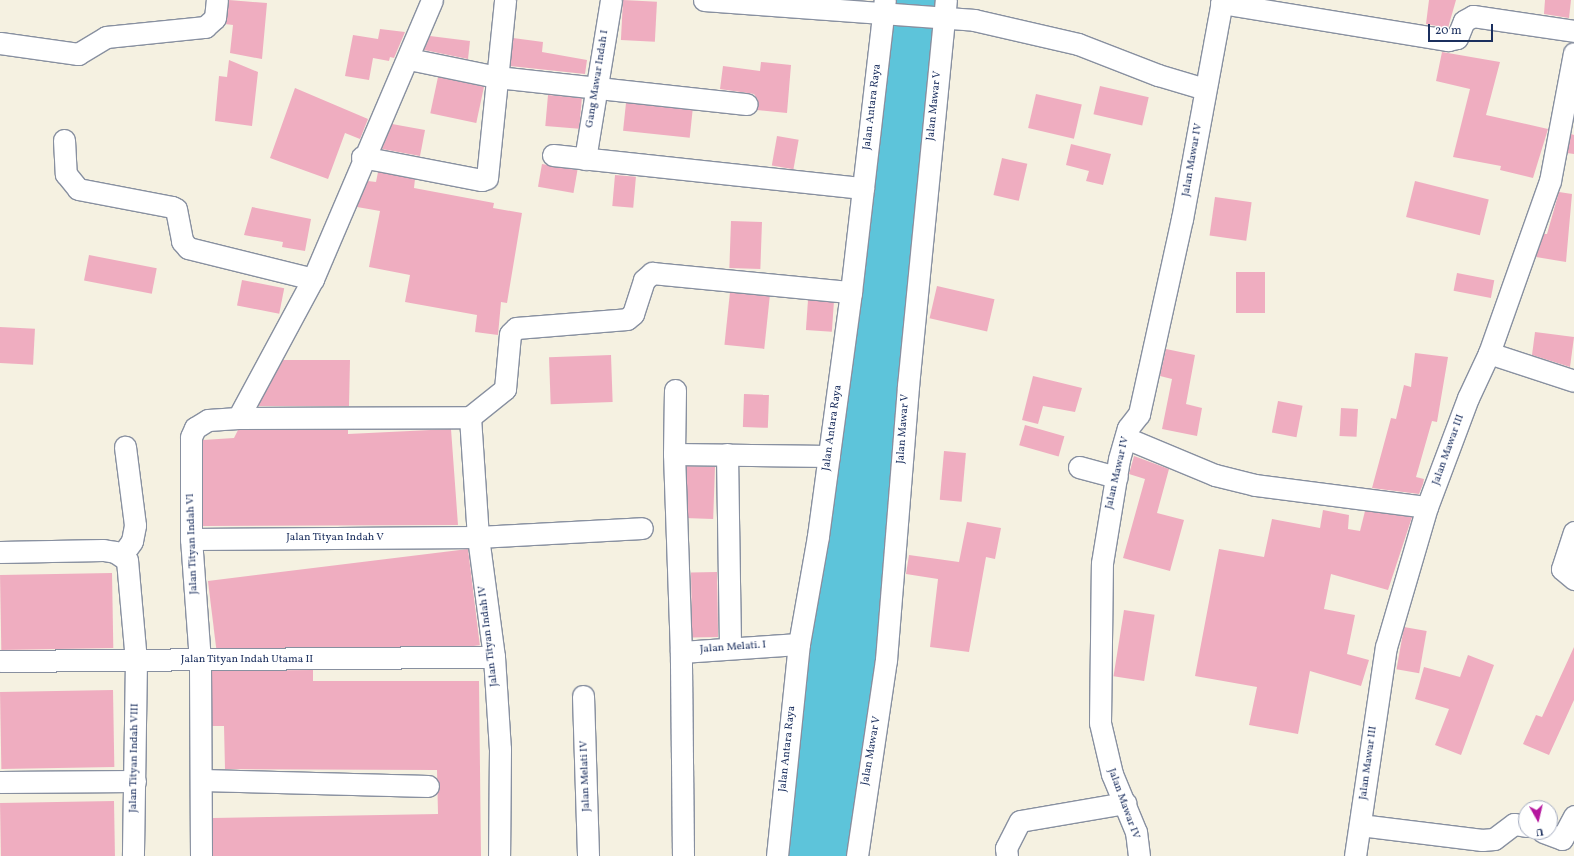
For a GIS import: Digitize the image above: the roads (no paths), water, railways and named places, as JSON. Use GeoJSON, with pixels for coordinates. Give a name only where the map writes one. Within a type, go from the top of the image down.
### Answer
{"type":"FeatureCollection","features":[{"type":"Feature","properties":{"kind":"street"},"geometry":{"type":"LineString","coordinates":[[0,43],[78,54],[106,37],[205,27],[215,18],[217,0]]}},
{"type":"Feature","properties":{"kind":"street"},"geometry":{"type":"LineString","coordinates":[[432,0],[409,59],[362,157],[313,279],[238,418],[470,417],[505,389],[512,331],[530,326],[627,319],[633,314],[644,280],[652,273],[851,292]]}},
{"type":"Feature","properties":{"kind":"street"},"geometry":{"type":"LineString","coordinates":[[362,157],[485,179],[489,175],[505,0]]}},
{"type":"Feature","properties":{"kind":"street","name":"Gang Mawar Indah I"},"geometry":{"type":"LineString","coordinates":[[585,159],[595,85],[611,0]]}},
{"type":"Feature","properties":{"kind":"street"},"geometry":{"type":"LineString","coordinates":[[704,0],[945,9],[974,20],[1078,44],[1158,75],[1205,89]]}},
{"type":"Feature","properties":{"kind":"street"},"geometry":{"type":"LineString","coordinates":[[1222,2],[1448,40],[1456,38],[1464,21],[1473,16],[1574,31]]}},
{"type":"Feature","properties":{"kind":"street","name":"Jalan Mawar IV"},"geometry":{"type":"LineString","coordinates":[[1139,856],[1136,832],[1112,774],[1100,723],[1102,563],[1128,428],[1139,414],[1197,152],[1205,89],[1222,2]]}},
{"type":"Feature","properties":{"kind":"street","name":"Jalan Antara Raya"},"geometry":{"type":"LineString","coordinates":[[777,856],[799,644],[829,456],[851,292],[885,6]]}},
{"type":"Feature","properties":{"kind":"street","name":"Jalan Mawar V"},"geometry":{"type":"LineString","coordinates":[[857,856],[886,660],[908,378],[945,9]]}},
{"type":"Feature","properties":{"kind":"street","name":"Jalan Mawar III"},"geometry":{"type":"LineString","coordinates":[[1355,856],[1386,647],[1427,507],[1468,398],[1490,353],[1550,181],[1572,81],[1574,52]]}},
{"type":"Feature","properties":{"kind":"street"},"geometry":{"type":"LineString","coordinates":[[409,59],[497,76],[595,85],[747,104]]}},
{"type":"Feature","properties":{"kind":"street"},"geometry":{"type":"LineString","coordinates":[[64,140],[66,174],[78,189],[176,209],[182,241],[188,248],[313,279]]}},
{"type":"Feature","properties":{"kind":"street"},"geometry":{"type":"LineString","coordinates":[[553,155],[863,188]]}},
{"type":"Feature","properties":{"kind":"street"},"geometry":{"type":"LineString","coordinates":[[1490,353],[1574,381]]}},
{"type":"Feature","properties":{"kind":"street"},"geometry":{"type":"LineString","coordinates":[[675,390],[674,454],[680,658],[683,856]]}},
{"type":"Feature","properties":{"kind":"street","name":"Jalan Tityan Indah IV"},"geometry":{"type":"LineString","coordinates":[[470,417],[478,537],[494,657],[500,749],[498,856]]}},
{"type":"Feature","properties":{"kind":"street","name":"Jalan Tityan Indah Vl"},"geometry":{"type":"LineString","coordinates":[[200,661],[191,539],[191,437],[195,428],[208,420],[238,418]]}},
{"type":"Feature","properties":{"kind":"street"},"geometry":{"type":"LineString","coordinates":[[1126,438],[1215,475],[1255,485],[1427,507]]}},
{"type":"Feature","properties":{"kind":"street"},"geometry":{"type":"LineString","coordinates":[[0,552],[103,550],[122,555],[134,535],[135,525],[125,447]]}},
{"type":"Feature","properties":{"kind":"street"},"geometry":{"type":"LineString","coordinates":[[674,454],[829,456]]}},
{"type":"Feature","properties":{"kind":"street"},"geometry":{"type":"LineString","coordinates":[[727,454],[730,647]]}},
{"type":"Feature","properties":{"kind":"street"},"geometry":{"type":"LineString","coordinates":[[1079,467],[1118,477]]}},
{"type":"Feature","properties":{"kind":"street","name":"Jalan Tityan Indah V"},"geometry":{"type":"LineString","coordinates":[[191,539],[478,537],[642,528]]}},
{"type":"Feature","properties":{"kind":"street"},"geometry":{"type":"LineString","coordinates":[[1574,532],[1562,569],[1574,579]]}},
{"type":"Feature","properties":{"kind":"street","name":"Jalan Tityan Indah VIII"},"geometry":{"type":"LineString","coordinates":[[122,555],[130,568],[136,660],[134,856]]}},
{"type":"Feature","properties":{"kind":"street","name":"Jalan Melati. I"},"geometry":{"type":"LineString","coordinates":[[680,658],[730,647],[799,644]]}},
{"type":"Feature","properties":{"kind":"street","name":"Jalan Tityan Indah Utama II"},"geometry":{"type":"LineString","coordinates":[[0,661],[200,661],[494,657]]}},
{"type":"Feature","properties":{"kind":"street"},"geometry":{"type":"LineString","coordinates":[[200,661],[202,780],[201,856]]}},
{"type":"Feature","properties":{"kind":"street","name":"Jalan Melati IV"},"geometry":{"type":"LineString","coordinates":[[582,696],[588,856]]}},
{"type":"Feature","properties":{"kind":"street"},"geometry":{"type":"LineString","coordinates":[[202,780],[428,786]]}},
{"type":"Feature","properties":{"kind":"street"},"geometry":{"type":"LineString","coordinates":[[0,782],[135,781]]}},
{"type":"Feature","properties":{"kind":"street"},"geometry":{"type":"LineString","coordinates":[[1007,856],[1006,848],[1020,821],[1125,803]]}},
{"type":"Feature","properties":{"kind":"street"},"geometry":{"type":"LineString","coordinates":[[1558,838],[1568,842],[1574,816]]}},
{"type":"Feature","properties":{"kind":"street"},"geometry":{"type":"LineString","coordinates":[[1360,825],[1482,840],[1494,839],[1514,824],[1518,825]]}},
{"type":"Feature","properties":{"kind":"water"},"geometry":{"type":"Polygon","coordinates":[[[886,0],[946,0],[857,856],[777,856],[886,0]]]}}]}
